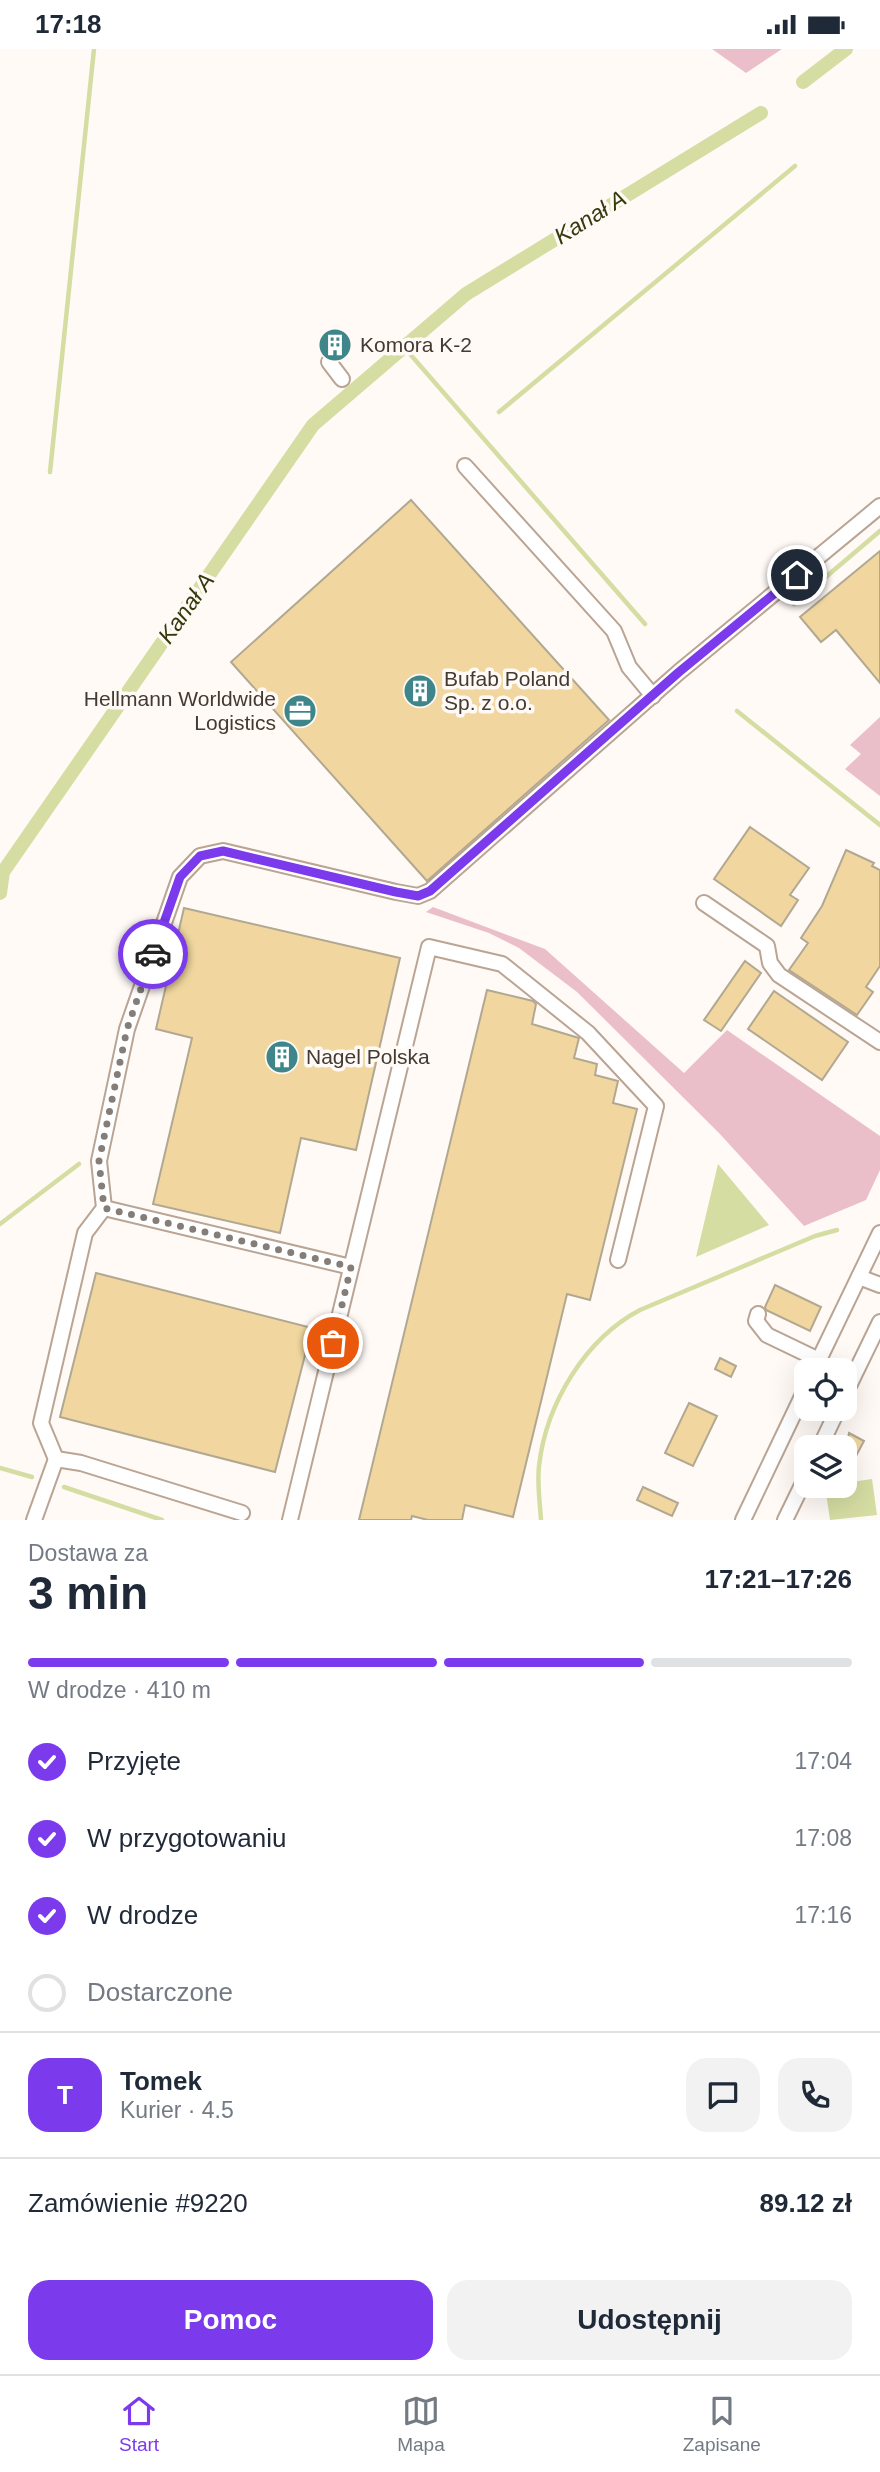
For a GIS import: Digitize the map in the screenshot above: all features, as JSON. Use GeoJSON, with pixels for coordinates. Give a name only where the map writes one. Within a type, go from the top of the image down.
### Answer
{"type":"FeatureCollection","features":[{"type":"Feature","properties":{"kind":"street"},"geometry":{"type":"LineString","coordinates":[[329,362],[342,379]]}},
{"type":"Feature","properties":{"kind":"street"},"geometry":{"type":"LineString","coordinates":[[465,466],[614,631],[629,667],[653,696]]}},
{"type":"Feature","properties":{"kind":"street"},"geometry":{"type":"LineString","coordinates":[[34,1520],[55,1459],[41,1423],[85,1233],[104,1208],[99,1161],[127,1029],[180,877],[200,856],[223,851],[418,896],[430,891],[653,696],[880,506]]}},
{"type":"Feature","properties":{"kind":"street"},"geometry":{"type":"LineString","coordinates":[[705,903],[766,946],[770,963],[779,975],[880,1042]]}},
{"type":"Feature","properties":{"kind":"street"},"geometry":{"type":"LineString","coordinates":[[290,1520],[429,947],[502,964],[588,1033],[656,1106],[618,1260]]}},
{"type":"Feature","properties":{"kind":"street"},"geometry":{"type":"LineString","coordinates":[[104,1208],[351,1267]]}},
{"type":"Feature","properties":{"kind":"street"},"geometry":{"type":"LineString","coordinates":[[820,1358],[880,1233]]}},
{"type":"Feature","properties":{"kind":"street"},"geometry":{"type":"LineString","coordinates":[[859,1277],[880,1286]]}},
{"type":"Feature","properties":{"kind":"street"},"geometry":{"type":"LineString","coordinates":[[758,1314],[756,1321],[768,1335],[806,1358]]}},
{"type":"Feature","properties":{"kind":"street"},"geometry":{"type":"LineString","coordinates":[[857,1369],[880,1322]]}},
{"type":"Feature","properties":{"kind":"street"},"geometry":{"type":"LineString","coordinates":[[743,1520],[794,1413]]}},
{"type":"Feature","properties":{"kind":"street"},"geometry":{"type":"LineString","coordinates":[[55,1459],[81,1463],[242,1513]]}},
{"type":"Feature","properties":{"kind":"street"},"geometry":{"type":"LineString","coordinates":[[785,1520],[796,1498]]}},
{"type":"Feature","properties":{"kind":"shaded area"},"geometry":{"type":"Polygon","coordinates":[[[712,49],[782,49],[746,73],[712,49]]]}},
{"type":"Feature","properties":{"kind":"shaded area"},"geometry":{"type":"Polygon","coordinates":[[[880,717],[880,796],[845,769],[861,754],[850,745],[880,717]]]}},
{"type":"Feature","properties":{"kind":"shaded area"},"geometry":{"type":"Polygon","coordinates":[[[433,907],[545,949],[684,1073],[727,1030],[880,1136],[880,1170],[866,1200],[804,1226],[719,1133],[577,992],[519,948],[489,933],[426,912],[433,907]]]}},
{"type":"Feature","properties":{"kind":"shaded area"},"geometry":{"type":"Polygon","coordinates":[[[718,1164],[769,1225],[696,1257],[718,1164]]]}},
{"type":"Feature","properties":{"kind":"shaded area"},"geometry":{"type":"Polygon","coordinates":[[[872,1479],[877,1515],[830,1520],[827,1498],[857,1498],[857,1481],[872,1479]]]}},
{"type":"Feature","properties":{"kind":"building","name":"Komora K-2"},"geometry":{"type":"Polygon","coordinates":[[[337,334],[346,345],[334,354],[324,345],[337,334]]]}},
{"type":"Feature","properties":{"kind":"building","name":"Bufab Poland Sp. z o.o."},"geometry":{"type":"Polygon","coordinates":[[[411,500],[609,720],[427,881],[231,662],[411,500]]]}},
{"type":"Feature","properties":{"kind":"building"},"geometry":{"type":"Polygon","coordinates":[[[880,551],[880,683],[836,630],[821,642],[800,617],[880,551]]]}},
{"type":"Feature","properties":{"kind":"building"},"geometry":{"type":"Polygon","coordinates":[[[750,827],[809,868],[790,895],[798,900],[781,926],[714,879],[750,827]]]}},
{"type":"Feature","properties":{"kind":"building"},"geometry":{"type":"Polygon","coordinates":[[[846,850],[874,863],[872,866],[880,870],[880,966],[866,987],[873,992],[857,1015],[789,970],[808,943],[801,938],[822,906],[846,850]]]}},
{"type":"Feature","properties":{"kind":"building","name":"Nagel Polska"},"geometry":{"type":"Polygon","coordinates":[[[184,908],[400,958],[356,1150],[301,1138],[280,1233],[153,1204],[192,1038],[156,1029],[184,908]]]}},
{"type":"Feature","properties":{"kind":"building"},"geometry":{"type":"Polygon","coordinates":[[[745,961],[761,973],[721,1031],[704,1020],[745,961]]]}},
{"type":"Feature","properties":{"kind":"building"},"geometry":{"type":"Polygon","coordinates":[[[487,990],[533,1001],[536,1004],[532,1024],[579,1038],[574,1058],[597,1064],[595,1075],[618,1081],[613,1103],[637,1109],[590,1300],[567,1294],[513,1517],[465,1505],[462,1520],[428,1520],[412,1516],[411,1520],[359,1520],[487,990]]]}},
{"type":"Feature","properties":{"kind":"building"},"geometry":{"type":"Polygon","coordinates":[[[774,991],[848,1042],[822,1080],[748,1029],[774,991]]]}},
{"type":"Feature","properties":{"kind":"building"},"geometry":{"type":"Polygon","coordinates":[[[96,1273],[312,1328],[275,1472],[60,1417],[96,1273]]]}},
{"type":"Feature","properties":{"kind":"building"},"geometry":{"type":"Polygon","coordinates":[[[775,1285],[821,1307],[810,1331],[766,1310],[775,1285]]]}},
{"type":"Feature","properties":{"kind":"building"},"geometry":{"type":"Polygon","coordinates":[[[720,1358],[736,1366],[731,1377],[715,1369],[720,1358]]]}},
{"type":"Feature","properties":{"kind":"building"},"geometry":{"type":"Polygon","coordinates":[[[689,1403],[717,1416],[693,1466],[665,1453],[689,1403]]]}},
{"type":"Feature","properties":{"kind":"building"},"geometry":{"type":"Polygon","coordinates":[[[857,1437],[864,1441],[857,1454],[857,1437]]]}},
{"type":"Feature","properties":{"kind":"building"},"geometry":{"type":"Polygon","coordinates":[[[643,1487],[678,1503],[672,1516],[637,1500],[643,1487]]]}},
{"type":"Feature","properties":{"kind":"waterway"},"geometry":{"type":"LineString","coordinates":[[50,472],[94,49]]}},
{"type":"Feature","properties":{"kind":"waterway","name":"Kanał A"},"geometry":{"type":"LineString","coordinates":[[803,82],[846,49]]}},
{"type":"Feature","properties":{"kind":"waterway","name":"Kanał A"},"geometry":{"type":"LineString","coordinates":[[0,893],[3,872],[313,425],[466,294],[761,113]]}},
{"type":"Feature","properties":{"kind":"waterway"},"geometry":{"type":"LineString","coordinates":[[499,412],[795,166]]}},
{"type":"Feature","properties":{"kind":"waterway"},"geometry":{"type":"LineString","coordinates":[[403,346],[645,624]]}},
{"type":"Feature","properties":{"kind":"waterway"},"geometry":{"type":"LineString","coordinates":[[794,604],[880,531]]}},
{"type":"Feature","properties":{"kind":"waterway"},"geometry":{"type":"LineString","coordinates":[[737,711],[880,825]]}},
{"type":"Feature","properties":{"kind":"waterway"},"geometry":{"type":"LineString","coordinates":[[0,1224],[79,1164]]}},
{"type":"Feature","properties":{"kind":"waterway"},"geometry":{"type":"LineString","coordinates":[[541,1520],[539,1466],[550,1420],[572,1376],[602,1338],[620,1322],[640,1310],[815,1236],[837,1230]]}},
{"type":"Feature","properties":{"kind":"waterway"},"geometry":{"type":"LineString","coordinates":[[0,1468],[32,1477]]}},
{"type":"Feature","properties":{"kind":"waterway"},"geometry":{"type":"LineString","coordinates":[[64,1487],[162,1520]]}},
{"type":"Feature","properties":{"kind":"way so far"},"geometry":{"type":"LineString","coordinates":[[153,954],[127,1029],[99,1161],[104,1208],[351,1267],[333,1343]]}},
{"type":"Feature","properties":{"kind":"place","name":"Komora K-2"},"geometry":{"type":"Point","coordinates":[335,345]}},
{"type":"Feature","properties":{"kind":"place","name":"Bufab Poland Sp. z o.o."},"geometry":{"type":"Point","coordinates":[420,691]}},
{"type":"Feature","properties":{"kind":"place","name":"Hellmann Worldwide Logistics"},"geometry":{"type":"Point","coordinates":[300,711]}},
{"type":"Feature","properties":{"kind":"place","name":"Nagel Polska"},"geometry":{"type":"Point","coordinates":[282,1057]}},
{"type":"Feature","properties":{"kind":"route"},"geometry":{"type":"LineString","coordinates":[[153,954],[180,877],[200,856],[223,851],[382,890],[418,896],[430,891],[679,672],[797,575]]}}]}
